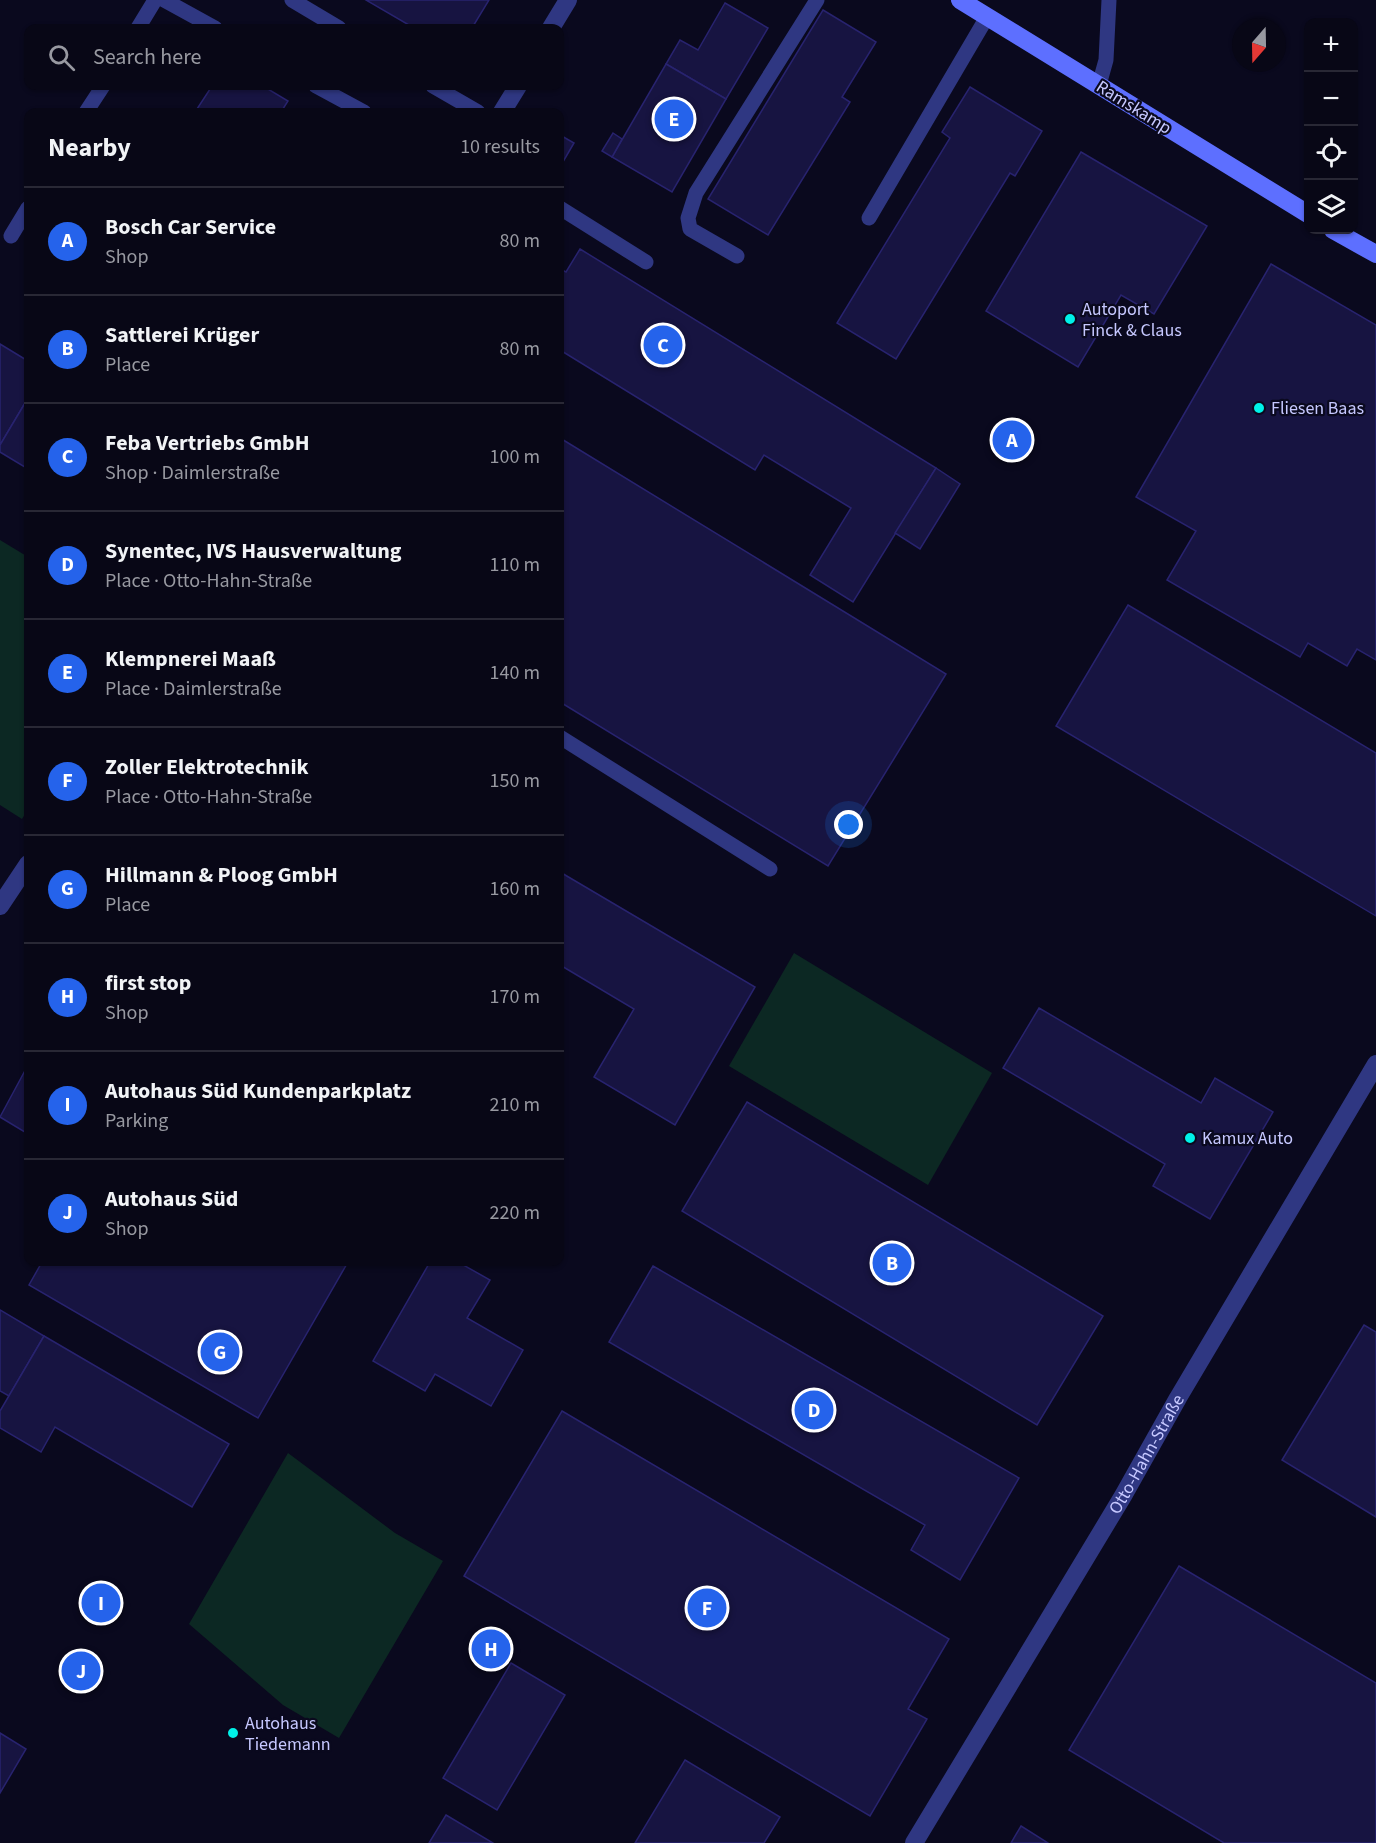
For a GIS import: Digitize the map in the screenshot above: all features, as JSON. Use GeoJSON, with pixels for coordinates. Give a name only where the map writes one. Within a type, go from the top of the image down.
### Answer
{"type":"FeatureCollection","features":[{"type":"Feature","properties":{"kind":"street"},"geometry":{"type":"LineString","coordinates":[[553,24],[568,0]]}},
{"type":"Feature","properties":{"kind":"street","name":"Ramskamp"},"geometry":{"type":"LineString","coordinates":[[960,0],[1304,212]]}},
{"type":"Feature","properties":{"kind":"street"},"geometry":{"type":"LineString","coordinates":[[504,108],[516,90]]}},
{"type":"Feature","properties":{"kind":"street"},"geometry":{"type":"LineString","coordinates":[[1340,234],[1376,254]]}},
{"type":"Feature","properties":{"kind":"street"},"geometry":{"type":"LineString","coordinates":[[0,906],[24,870]]}},
{"type":"Feature","properties":{"kind":"street","name":"Otto-Hahn-Straße"},"geometry":{"type":"LineString","coordinates":[[914,1843],[1123,1496],[1178,1398],[1376,1064]]}},
{"type":"Feature","properties":{"kind":"lane"},"geometry":{"type":"LineString","coordinates":[[140,24],[155,0]]}},
{"type":"Feature","properties":{"kind":"lane"},"geometry":{"type":"LineString","coordinates":[[164,0],[208,24]]}},
{"type":"Feature","properties":{"kind":"lane"},"geometry":{"type":"LineString","coordinates":[[292,0],[332,24]]}},
{"type":"Feature","properties":{"kind":"lane"},"geometry":{"type":"LineString","coordinates":[[737,256],[690,229],[688,219],[696,193],[816,0]]}},
{"type":"Feature","properties":{"kind":"lane"},"geometry":{"type":"LineString","coordinates":[[1099,85],[1106,60],[1108,0]]}},
{"type":"Feature","properties":{"kind":"lane"},"geometry":{"type":"LineString","coordinates":[[869,218],[987,17]]}},
{"type":"Feature","properties":{"kind":"lane"},"geometry":{"type":"LineString","coordinates":[[89,108],[100,90]]}},
{"type":"Feature","properties":{"kind":"lane"},"geometry":{"type":"LineString","coordinates":[[323,90],[357,108]]}},
{"type":"Feature","properties":{"kind":"lane"},"geometry":{"type":"LineString","coordinates":[[441,90],[471,108]]}},
{"type":"Feature","properties":{"kind":"lane"},"geometry":{"type":"LineString","coordinates":[[564,211],[646,262]]}},
{"type":"Feature","properties":{"kind":"lane"},"geometry":{"type":"LineString","coordinates":[[11,236],[24,215]]}},
{"type":"Feature","properties":{"kind":"lane"},"geometry":{"type":"LineString","coordinates":[[564,740],[770,869]]}},
{"type":"Feature","properties":{"kind":"green space"},"geometry":{"type":"Polygon","coordinates":[[[0,540],[24,555],[24,816],[22,819],[0,805],[0,540]]]}},
{"type":"Feature","properties":{"kind":"green space"},"geometry":{"type":"Polygon","coordinates":[[[794,953],[992,1073],[928,1185],[729,1066],[794,953]]]}},
{"type":"Feature","properties":{"kind":"green space"},"geometry":{"type":"Polygon","coordinates":[[[288,1453],[395,1533],[443,1561],[339,1738],[283,1705],[189,1624],[288,1453]]]}},
{"type":"Feature","properties":{"kind":"building"},"geometry":{"type":"Polygon","coordinates":[[[366,0],[489,0],[474,24],[407,24],[366,0]]]}},
{"type":"Feature","properties":{"kind":"building"},"geometry":{"type":"Polygon","coordinates":[[[725,3],[768,28],[726,99],[666,64],[680,40],[698,50],[725,3]]]}},
{"type":"Feature","properties":{"kind":"building"},"geometry":{"type":"Polygon","coordinates":[[[823,10],[876,42],[842,97],[850,102],[768,235],[708,199],[823,10]]]}},
{"type":"Feature","properties":{"kind":"building"},"geometry":{"type":"Polygon","coordinates":[[[666,64],[726,99],[672,192],[612,157],[666,64]]]}},
{"type":"Feature","properties":{"kind":"building"},"geometry":{"type":"Polygon","coordinates":[[[970,87],[1042,131],[1015,176],[1010,173],[896,359],[837,323],[950,138],[942,132],[970,87]]]}},
{"type":"Feature","properties":{"kind":"building"},"geometry":{"type":"Polygon","coordinates":[[[209,90],[270,90],[288,101],[284,108],[198,108],[209,90]]]}},
{"type":"Feature","properties":{"kind":"building"},"geometry":{"type":"Polygon","coordinates":[[[613,133],[622,139],[612,157],[602,151],[613,133]]]}},
{"type":"Feature","properties":{"kind":"building"},"geometry":{"type":"Polygon","coordinates":[[[564,137],[574,143],[564,160],[564,137]]]}},
{"type":"Feature","properties":{"kind":"building"},"geometry":{"type":"Polygon","coordinates":[[[1081,152],[1207,226],[1154,314],[1121,295],[1078,367],[986,311],[1081,152]]]}},
{"type":"Feature","properties":{"kind":"building"},"geometry":{"type":"Polygon","coordinates":[[[580,249],[936,468],[853,602],[810,575],[851,508],[764,455],[755,470],[564,352],[564,271],[566,272],[580,249]]]}},
{"type":"Feature","properties":{"kind":"building","name":"Fliesen Baas"},"geometry":{"type":"Polygon","coordinates":[[[1271,264],[1376,325],[1376,660],[1357,649],[1347,666],[1308,643],[1300,657],[1167,580],[1196,531],[1136,497],[1271,264]]]}},
{"type":"Feature","properties":{"kind":"building"},"geometry":{"type":"Polygon","coordinates":[[[0,344],[24,359],[24,405],[0,445],[0,344]]]}},
{"type":"Feature","properties":{"kind":"building"},"geometry":{"type":"Polygon","coordinates":[[[24,405],[24,467],[0,452],[0,445],[24,405]]]}},
{"type":"Feature","properties":{"kind":"building"},"geometry":{"type":"Polygon","coordinates":[[[564,440],[946,674],[828,866],[564,704],[564,440]]]}},
{"type":"Feature","properties":{"kind":"building"},"geometry":{"type":"Polygon","coordinates":[[[936,468],[960,484],[920,549],[895,533],[936,468]]]}},
{"type":"Feature","properties":{"kind":"building"},"geometry":{"type":"Polygon","coordinates":[[[1128,605],[1376,753],[1376,916],[1056,726],[1128,605]]]}},
{"type":"Feature","properties":{"kind":"building"},"geometry":{"type":"Polygon","coordinates":[[[564,874],[755,987],[675,1125],[594,1077],[634,1009],[564,967],[564,874]]]}},
{"type":"Feature","properties":{"kind":"building","name":"Kamux Auto"},"geometry":{"type":"Polygon","coordinates":[[[1039,1008],[1201,1103],[1215,1078],[1273,1112],[1210,1219],[1153,1186],[1165,1164],[1003,1068],[1039,1008]]]}},
{"type":"Feature","properties":{"kind":"building"},"geometry":{"type":"Polygon","coordinates":[[[24,1072],[24,1132],[0,1117],[24,1072]]]}},
{"type":"Feature","properties":{"kind":"building"},"geometry":{"type":"Polygon","coordinates":[[[747,1102],[1103,1316],[1037,1425],[682,1211],[747,1102]]]}},
{"type":"Feature","properties":{"kind":"building"},"geometry":{"type":"Polygon","coordinates":[[[40,1266],[346,1266],[258,1418],[29,1285],[40,1266]]]}},
{"type":"Feature","properties":{"kind":"building"},"geometry":{"type":"Polygon","coordinates":[[[428,1266],[465,1266],[490,1280],[467,1318],[523,1350],[491,1406],[435,1374],[425,1391],[373,1361],[428,1266]]]}},
{"type":"Feature","properties":{"kind":"building"},"geometry":{"type":"Polygon","coordinates":[[[653,1266],[1019,1478],[960,1580],[911,1550],[925,1525],[609,1342],[653,1266]]]}},
{"type":"Feature","properties":{"kind":"building"},"geometry":{"type":"Polygon","coordinates":[[[0,1310],[44,1336],[9,1396],[0,1391],[0,1310]]]}},
{"type":"Feature","properties":{"kind":"building"},"geometry":{"type":"Polygon","coordinates":[[[1364,1325],[1376,1332],[1376,1517],[1282,1460],[1364,1325]]]}},
{"type":"Feature","properties":{"kind":"building"},"geometry":{"type":"Polygon","coordinates":[[[44,1336],[229,1444],[192,1507],[55,1427],[41,1452],[0,1428],[0,1411],[44,1336]]]}},
{"type":"Feature","properties":{"kind":"building"},"geometry":{"type":"Polygon","coordinates":[[[562,1411],[949,1639],[908,1709],[927,1719],[870,1816],[464,1576],[562,1411]]]}},
{"type":"Feature","properties":{"kind":"building"},"geometry":{"type":"Polygon","coordinates":[[[1179,1566],[1376,1683],[1376,1843],[1224,1843],[1069,1750],[1179,1566]]]}},
{"type":"Feature","properties":{"kind":"building"},"geometry":{"type":"Polygon","coordinates":[[[511,1663],[565,1695],[497,1810],[443,1778],[511,1663]]]}},
{"type":"Feature","properties":{"kind":"building"},"geometry":{"type":"Polygon","coordinates":[[[0,1733],[26,1749],[0,1793],[0,1733]]]}},
{"type":"Feature","properties":{"kind":"building"},"geometry":{"type":"Polygon","coordinates":[[[685,1760],[780,1817],[764,1843],[635,1843],[685,1760]]]}},
{"type":"Feature","properties":{"kind":"building"},"geometry":{"type":"Polygon","coordinates":[[[446,1815],[493,1843],[429,1843],[446,1815]]]}},
{"type":"Feature","properties":{"kind":"building"},"geometry":{"type":"Polygon","coordinates":[[[1021,1826],[1048,1843],[1011,1843],[1021,1826]]]}},
{"type":"Feature","properties":{"kind":"place","name":"Klempnerei Maaß"},"geometry":{"type":"Point","coordinates":[674,119]}},
{"type":"Feature","properties":{"kind":"place","name":"Autoport Finck & Claus"},"geometry":{"type":"Point","coordinates":[1070,319]}},
{"type":"Feature","properties":{"kind":"place","name":"Feba Vertriebs GmbH"},"geometry":{"type":"Point","coordinates":[663,345]}},
{"type":"Feature","properties":{"kind":"place","name":"Fliesen Baas"},"geometry":{"type":"Point","coordinates":[1259,408]}},
{"type":"Feature","properties":{"kind":"place","name":"Bosch Car Service"},"geometry":{"type":"Point","coordinates":[1012,440]}},
{"type":"Feature","properties":{"kind":"place","name":"Kamux Auto"},"geometry":{"type":"Point","coordinates":[1190,1138]}},
{"type":"Feature","properties":{"kind":"place","name":"Sattlerei Krüger"},"geometry":{"type":"Point","coordinates":[892,1263]}},
{"type":"Feature","properties":{"kind":"place","name":"Hillmann & Ploog GmbH"},"geometry":{"type":"Point","coordinates":[220,1352]}},
{"type":"Feature","properties":{"kind":"place","name":"Synentec, IVS Hausverwaltung"},"geometry":{"type":"Point","coordinates":[814,1410]}},
{"type":"Feature","properties":{"kind":"place","name":"Autohaus Süd Kundenparkplatz"},"geometry":{"type":"Point","coordinates":[101,1603]}},
{"type":"Feature","properties":{"kind":"place","name":"Zoller Elektrotechnik"},"geometry":{"type":"Point","coordinates":[707,1608]}},
{"type":"Feature","properties":{"kind":"place","name":"first stop"},"geometry":{"type":"Point","coordinates":[491,1649]}},
{"type":"Feature","properties":{"kind":"place","name":"Autohaus Süd"},"geometry":{"type":"Point","coordinates":[81,1671]}},
{"type":"Feature","properties":{"kind":"place","name":"Autohaus Tiedemann"},"geometry":{"type":"Point","coordinates":[233,1733]}}]}
